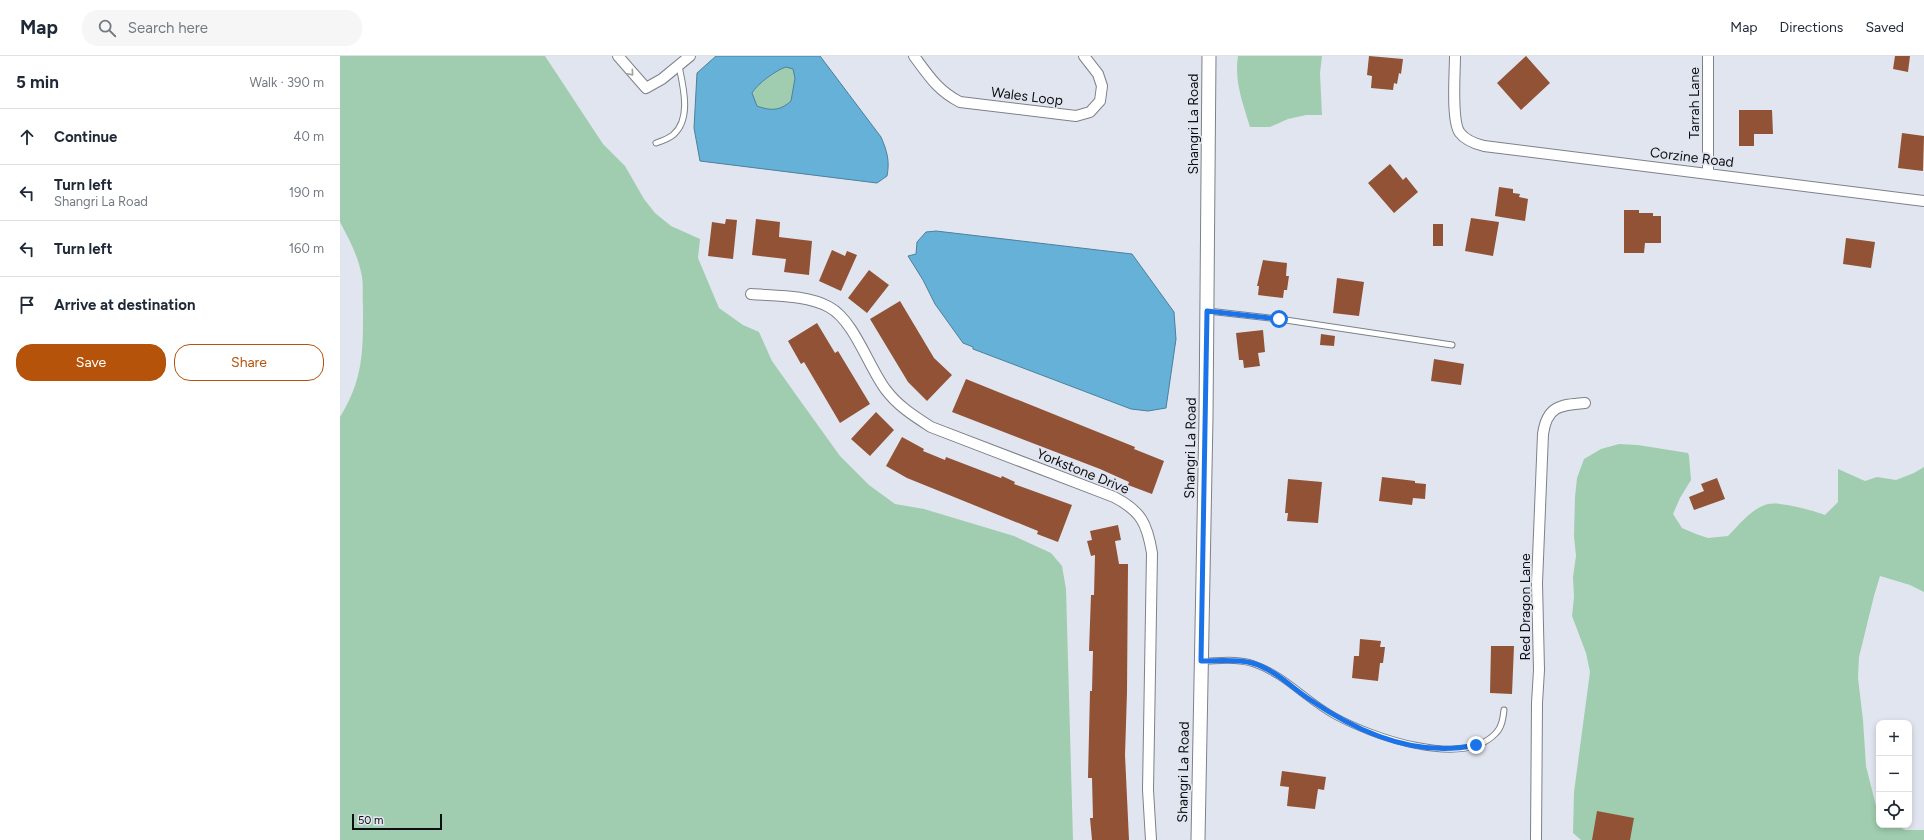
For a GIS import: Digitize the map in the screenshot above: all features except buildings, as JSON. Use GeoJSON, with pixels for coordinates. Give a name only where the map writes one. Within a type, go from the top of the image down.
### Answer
{"type":"FeatureCollection","features":[{"type":"Feature","properties":{"kind":"street"},"geometry":{"type":"LineString","coordinates":[[618,56],[646,88],[662,79],[690,56]]}},
{"type":"Feature","properties":{"kind":"street","name":"Wales Loop"},"geometry":{"type":"LineString","coordinates":[[914,56],[936,85],[947,95],[960,102],[1076,116],[1090,112],[1100,101],[1102,86],[1098,74],[1084,56]]}},
{"type":"Feature","properties":{"kind":"street","name":"Shangri La Road"},"geometry":{"type":"LineString","coordinates":[[1198,840],[1207,311],[1209,56]]}},
{"type":"Feature","properties":{"kind":"street","name":"Corzine Road"},"geometry":{"type":"LineString","coordinates":[[1455,56],[1455,116],[1460,133],[1470,142],[1484,146],[1924,201]]}},
{"type":"Feature","properties":{"kind":"street","name":"Tarrah Lane"},"geometry":{"type":"LineString","coordinates":[[1708,56],[1708,174]]}},
{"type":"Feature","properties":{"kind":"street","name":"Yorkstone Drive"},"geometry":{"type":"LineString","coordinates":[[751,294],[811,301],[830,307],[847,323],[886,389],[897,403],[911,414],[931,427],[1114,496],[1128,504],[1141,517],[1149,533],[1152,553],[1148,790],[1151,840]]}},
{"type":"Feature","properties":{"kind":"street","name":"Red Dragon Lane"},"geometry":{"type":"LineString","coordinates":[[1536,840],[1537,703],[1539,670],[1537,583],[1543,434],[1545,420],[1560,405],[1585,403]]}},
{"type":"Feature","properties":{"kind":"lane"},"geometry":{"type":"LineString","coordinates":[[656,143],[674,134],[682,120],[684,102],[679,66]]}},
{"type":"Feature","properties":{"kind":"lane"},"geometry":{"type":"LineString","coordinates":[[1207,311],[1279,319],[1452,345]]}},
{"type":"Feature","properties":{"kind":"lane"},"geometry":{"type":"LineString","coordinates":[[1201,661],[1234,661],[1253,663],[1272,672],[1333,715],[1354,727],[1424,748],[1463,748],[1488,739],[1497,732],[1502,722],[1504,710]]}},
{"type":"Feature","properties":{"kind":"green space"},"geometry":{"type":"Polygon","coordinates":[[[340,56],[545,56],[603,144],[625,166],[644,199],[655,213],[671,226],[700,239],[698,258],[719,308],[743,325],[759,332],[772,361],[840,456],[869,485],[895,504],[924,509],[1014,536],[1051,553],[1062,566],[1066,589],[1073,840],[340,840],[340,417],[348,403],[358,376],[363,336],[363,306],[362,276],[359,265],[340,222],[340,56]]]}},
{"type":"Feature","properties":{"kind":"green space"},"geometry":{"type":"Polygon","coordinates":[[[1238,56],[1322,56],[1320,73],[1322,115],[1306,115],[1288,119],[1270,127],[1250,127],[1238,84],[1238,56]]]}},
{"type":"Feature","properties":{"kind":"green space"},"geometry":{"type":"Polygon","coordinates":[[[786,67],[793,69],[795,78],[791,101],[783,107],[775,109],[767,109],[757,106],[752,93],[754,89],[777,71],[786,67]]]}},
{"type":"Feature","properties":{"kind":"green space"},"geometry":{"type":"Polygon","coordinates":[[[1619,444],[1638,445],[1688,453],[1691,480],[1680,498],[1673,514],[1682,528],[1708,538],[1728,536],[1751,513],[1762,506],[1773,503],[1788,505],[1825,515],[1838,502],[1838,469],[1865,481],[1877,477],[1896,480],[1914,473],[1924,467],[1924,592],[1910,585],[1880,576],[1859,657],[1858,678],[1866,766],[1876,806],[1876,828],[1924,830],[1924,840],[1581,840],[1573,833],[1574,792],[1590,672],[1586,653],[1572,616],[1574,597],[1573,577],[1576,556],[1574,536],[1575,497],[1577,478],[1584,459],[1601,449],[1619,444]]]}},
{"type":"Feature","properties":{"kind":"water"},"geometry":{"type":"Polygon","coordinates":[[[716,56],[820,56],[881,137],[887,156],[887,176],[877,183],[700,161],[694,128],[697,73],[716,56]],[[786,67],[777,71],[754,89],[752,93],[757,106],[767,109],[775,109],[783,107],[791,101],[795,78],[793,69],[786,67]]]}},
{"type":"Feature","properties":{"kind":"water"},"geometry":{"type":"Polygon","coordinates":[[[936,231],[1132,254],[1174,312],[1176,339],[1166,408],[1148,411],[1131,409],[973,349],[973,347],[963,343],[935,304],[923,280],[908,256],[916,254],[917,242],[926,232],[936,231]]]}},
{"type":"Feature","properties":{"kind":"route"},"geometry":{"type":"LineString","coordinates":[[1279,319],[1207,311],[1205,507],[1201,661],[1234,661],[1253,663],[1272,672],[1333,715],[1354,727],[1372,733],[1424,748],[1463,748],[1476,745]]}}]}
